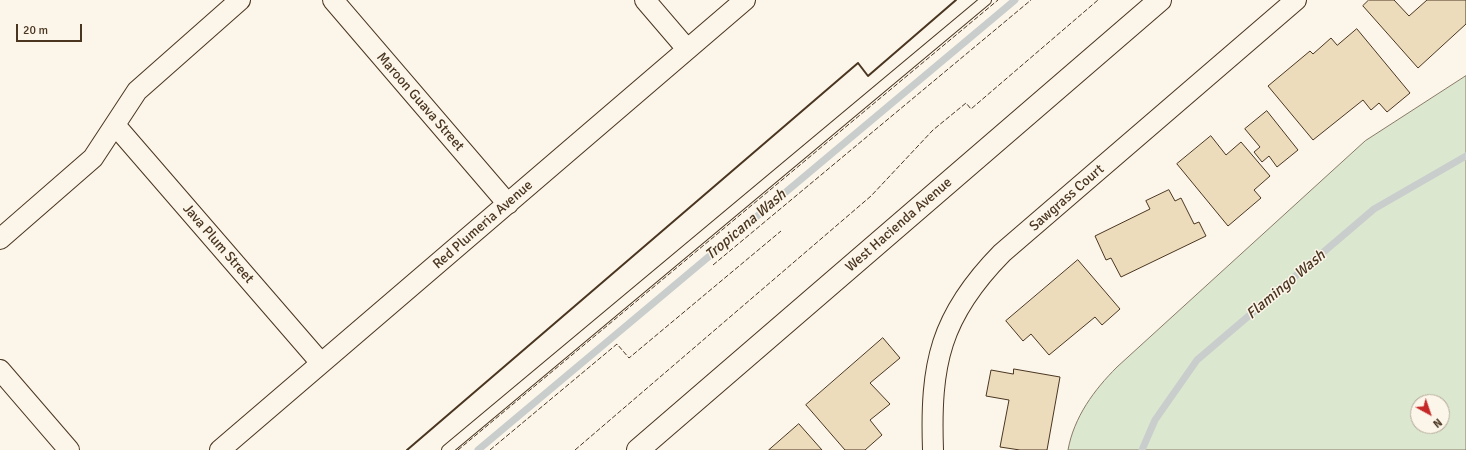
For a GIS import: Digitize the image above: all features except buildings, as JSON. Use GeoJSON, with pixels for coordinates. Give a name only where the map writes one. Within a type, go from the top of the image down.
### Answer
{"type":"FeatureCollection","features":[{"type":"Feature","properties":{"kind":"main road","name":"West Hacienda Avenue"},"geometry":{"type":"LineString","coordinates":[[638,450],[1160,0]]}},
{"type":"Feature","properties":{"kind":"street"},"geometry":{"type":"LineString","coordinates":[[0,239],[93,158],[137,90],[240,0]]}},
{"type":"Feature","properties":{"kind":"street","name":"Maroon Guava Street"},"geometry":{"type":"LineString","coordinates":[[333,0],[508,204]]}},
{"type":"Feature","properties":{"kind":"street"},"geometry":{"type":"LineString","coordinates":[[645,0],[687,50]]}},
{"type":"Feature","properties":{"kind":"street","name":"Red Plumeria Avenue"},"geometry":{"type":"LineString","coordinates":[[220,450],[745,0]]}},
{"type":"Feature","properties":{"kind":"street","name":"Sawgrass Court"},"geometry":{"type":"LineString","coordinates":[[933,450],[932,400],[939,356],[956,312],[985,271],[1002,253],[1296,0]]}},
{"type":"Feature","properties":{"kind":"street","name":"Java Plum Street"},"geometry":{"type":"LineString","coordinates":[[115,125],[321,363]]}},
{"type":"Feature","properties":{"kind":"street"},"geometry":{"type":"LineString","coordinates":[[0,370],[69,450]]}},
{"type":"Feature","properties":{"kind":"lane"},"geometry":{"type":"LineString","coordinates":[[447,450],[986,0]]}},
{"type":"Feature","properties":{"kind":"green space"},"geometry":{"type":"Polygon","coordinates":[[[1466,76],[1466,450],[1068,450],[1080,415],[1100,385],[1117,367],[1365,141],[1466,76]]]}},
{"type":"Feature","properties":{"kind":"waterway","name":"Tropicana Wash"},"geometry":{"type":"LineString","coordinates":[[478,450],[1015,0]]}},
{"type":"Feature","properties":{"kind":"waterway","name":"Flamingo Wash"},"geometry":{"type":"LineString","coordinates":[[1142,450],[1155,420],[1197,360],[1374,209],[1466,156]]}},
{"type":"Feature","properties":{"kind":"fence"},"geometry":{"type":"LineString","coordinates":[[458,450],[998,0]]}},
{"type":"Feature","properties":{"kind":"fence"},"geometry":{"type":"LineString","coordinates":[[713,265],[1031,0]]}},
{"type":"Feature","properties":{"kind":"fence"},"geometry":{"type":"LineString","coordinates":[[575,450],[871,196],[933,130],[966,103],[971,109],[1098,0]]}},
{"type":"Feature","properties":{"kind":"fence"},"geometry":{"type":"LineString","coordinates":[[490,450],[617,344],[629,358],[781,231]]}},
{"type":"Feature","properties":{"kind":"wall"},"geometry":{"type":"LineString","coordinates":[[407,450],[858,63],[868,76],[956,0]]}}]}
